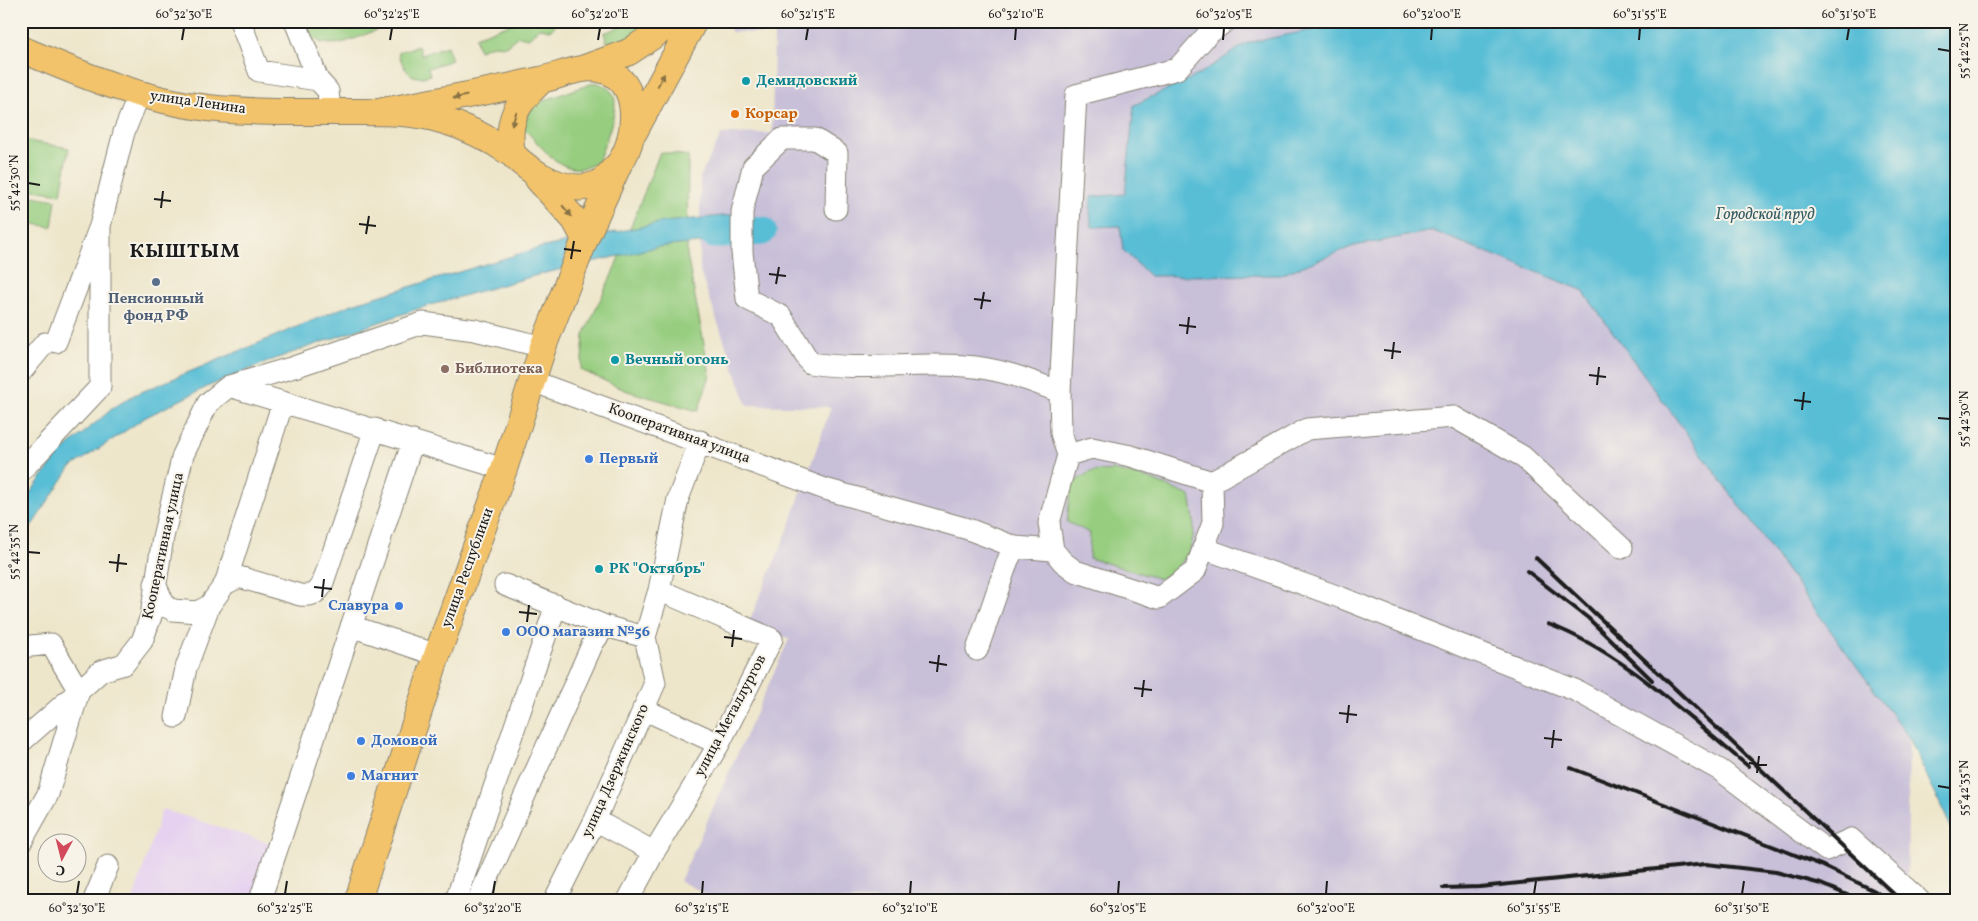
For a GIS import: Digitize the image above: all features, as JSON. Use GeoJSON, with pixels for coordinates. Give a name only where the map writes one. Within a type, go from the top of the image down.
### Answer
{"type":"FeatureCollection","features":[{"type":"Feature","properties":{"kind":"main road"},"geometry":{"type":"LineString","coordinates":[[384,111],[542,80],[584,68],[629,52],[674,21]]}},
{"type":"Feature","properties":{"kind":"main road"},"geometry":{"type":"LineString","coordinates":[[384,111],[434,118],[462,126],[488,138],[542,176],[565,186],[585,188],[599,183],[618,166],[630,139],[694,21]]}},
{"type":"Feature","properties":{"kind":"main road","name":"улица Ленина"},"geometry":{"type":"LineString","coordinates":[[21,49],[89,78],[139,95],[207,108],[274,112],[384,111]]}},
{"type":"Feature","properties":{"kind":"main road"},"geometry":{"type":"LineString","coordinates":[[584,68],[603,70],[621,79],[631,98],[634,114],[630,139]]}},
{"type":"Feature","properties":{"kind":"main road"},"geometry":{"type":"LineString","coordinates":[[542,80],[530,91],[513,115],[509,137],[517,158],[575,220],[585,239]]}},
{"type":"Feature","properties":{"kind":"main road","name":"улица Республики"},"geometry":{"type":"LineString","coordinates":[[358,900],[437,655],[504,469],[543,348],[585,239],[618,166]]}},
{"type":"Feature","properties":{"kind":"street"},"geometry":{"type":"LineString","coordinates":[[240,21],[259,71],[318,80]]}},
{"type":"Feature","properties":{"kind":"street"},"geometry":{"type":"LineString","coordinates":[[295,21],[318,80],[328,91],[330,111]]}},
{"type":"Feature","properties":{"kind":"street"},"geometry":{"type":"LineString","coordinates":[[1212,482],[1213,523],[1195,570],[1159,598],[1075,572],[1053,550],[1049,523],[1068,455],[1061,433],[1060,392],[1076,95],[1176,69],[1208,34],[1226,21]]}},
{"type":"Feature","properties":{"kind":"street"},"geometry":{"type":"LineString","coordinates":[[21,372],[51,342],[100,226],[124,132],[139,95]]}},
{"type":"Feature","properties":{"kind":"street"},"geometry":{"type":"LineString","coordinates":[[836,209],[837,154],[815,139],[782,139],[753,167],[742,212],[742,252],[747,298],[781,316],[810,363],[842,368],[964,366],[1011,373],[1060,392]]}},
{"type":"Feature","properties":{"kind":"street"},"geometry":{"type":"LineString","coordinates":[[21,471],[100,387],[100,226]]}},
{"type":"Feature","properties":{"kind":"street","name":"Кооперативная улица"},"geometry":{"type":"LineString","coordinates":[[21,742],[101,671],[124,664],[142,641],[151,616],[163,537],[183,455],[208,403],[229,386],[423,323],[476,330],[543,348]]}},
{"type":"Feature","properties":{"kind":"street","name":"Кооперативная улица"},"geometry":{"type":"LineString","coordinates":[[532,381],[700,441],[826,489],[968,529],[1015,547],[1053,550]]}},
{"type":"Feature","properties":{"kind":"street"},"geometry":{"type":"LineString","coordinates":[[229,386],[504,469]]}},
{"type":"Feature","properties":{"kind":"street"},"geometry":{"type":"LineString","coordinates":[[176,717],[186,668],[208,606],[225,584],[283,402]]}},
{"type":"Feature","properties":{"kind":"street"},"geometry":{"type":"LineString","coordinates":[[1068,455],[1092,448],[1131,456],[1212,482],[1307,429],[1454,417],[1522,456],[1622,548]]}},
{"type":"Feature","properties":{"kind":"street"},"geometry":{"type":"LineString","coordinates":[[225,584],[239,577],[300,595],[309,596],[317,593],[322,585],[375,429]]}},
{"type":"Feature","properties":{"kind":"street"},"geometry":{"type":"LineString","coordinates":[[260,900],[413,441]]}},
{"type":"Feature","properties":{"kind":"street"},"geometry":{"type":"LineString","coordinates":[[505,585],[605,626],[645,637],[659,590],[678,499],[700,441]]}},
{"type":"Feature","properties":{"kind":"street"},"geometry":{"type":"LineString","coordinates":[[977,650],[1008,560],[1015,547]]}},
{"type":"Feature","properties":{"kind":"street"},"geometry":{"type":"LineString","coordinates":[[1204,548],[1342,598],[1577,691],[1720,770],[1826,850],[1851,839],[1919,900]]}},
{"type":"Feature","properties":{"kind":"street"},"geometry":{"type":"LineString","coordinates":[[156,584],[165,606],[173,610],[197,612],[208,606]]}},
{"type":"Feature","properties":{"kind":"street","name":"улица Металлургов"},"geometry":{"type":"LineString","coordinates":[[628,900],[654,852],[719,744],[772,639],[659,590]]}},
{"type":"Feature","properties":{"kind":"street"},"geometry":{"type":"LineString","coordinates":[[456,900],[556,605]]}},
{"type":"Feature","properties":{"kind":"street"},"geometry":{"type":"LineString","coordinates":[[351,626],[437,655]]}},
{"type":"Feature","properties":{"kind":"street"},"geometry":{"type":"LineString","coordinates":[[478,900],[593,643],[605,626]]}},
{"type":"Feature","properties":{"kind":"street","name":"улица Дзержинского"},"geometry":{"type":"LineString","coordinates":[[555,900],[595,820],[655,683],[645,637]]}},
{"type":"Feature","properties":{"kind":"street"},"geometry":{"type":"LineString","coordinates":[[21,647],[51,644],[79,691],[52,785],[21,842]]}},
{"type":"Feature","properties":{"kind":"street"},"geometry":{"type":"LineString","coordinates":[[643,709],[719,744]]}},
{"type":"Feature","properties":{"kind":"street"},"geometry":{"type":"LineString","coordinates":[[595,820],[654,852]]}},
{"type":"Feature","properties":{"kind":"street"},"geometry":{"type":"LineString","coordinates":[[94,900],[108,866]]}},
{"type":"Feature","properties":{"kind":"shaded area"},"geometry":{"type":"Polygon","coordinates":[[[730,21],[1355,21],[1247,43],[1198,75],[1135,105],[1121,226],[1150,276],[1280,275],[1354,246],[1433,231],[1582,290],[1909,738],[1907,900],[718,900],[680,881],[789,639],[749,622],[788,530],[831,407],[747,405],[700,272],[700,177],[722,134],[772,133],[774,34],[731,32],[730,21]]]}},
{"type":"Feature","properties":{"kind":"shaded area"},"geometry":{"type":"Polygon","coordinates":[[[162,809],[273,844],[255,900],[133,900],[162,809]]]}},
{"type":"Feature","properties":{"kind":"green space"},"geometry":{"type":"Polygon","coordinates":[[[328,21],[374,21],[377,30],[353,40],[336,44],[319,42],[312,37],[309,28],[328,21]]]}},
{"type":"Feature","properties":{"kind":"green space"},"geometry":{"type":"Polygon","coordinates":[[[518,21],[560,21],[551,30],[539,28],[529,38],[518,36],[506,46],[493,45],[479,50],[475,37],[518,21]]]}},
{"type":"Feature","properties":{"kind":"green space"},"geometry":{"type":"Polygon","coordinates":[[[634,21],[660,21],[646,32],[608,46],[604,33],[634,21]]]}},
{"type":"Feature","properties":{"kind":"green space"},"geometry":{"type":"Polygon","coordinates":[[[418,46],[421,55],[447,46],[452,60],[428,68],[430,75],[423,77],[413,76],[405,69],[398,52],[418,46]]]}},
{"type":"Feature","properties":{"kind":"green space"},"geometry":{"type":"Polygon","coordinates":[[[596,82],[609,89],[614,96],[614,111],[607,138],[598,162],[586,167],[575,168],[566,166],[549,154],[524,129],[529,106],[596,82]]]}},
{"type":"Feature","properties":{"kind":"green space"},"geometry":{"type":"Polygon","coordinates":[[[21,140],[69,148],[61,194],[21,188],[21,140]]]}},
{"type":"Feature","properties":{"kind":"green space"},"geometry":{"type":"Polygon","coordinates":[[[660,152],[688,156],[687,255],[710,375],[698,411],[627,391],[581,370],[584,335],[613,272],[660,152]]]}},
{"type":"Feature","properties":{"kind":"green space"},"geometry":{"type":"Polygon","coordinates":[[[21,194],[56,200],[52,227],[21,222],[21,194]]]}},
{"type":"Feature","properties":{"kind":"green space"},"geometry":{"type":"Polygon","coordinates":[[[1113,470],[1150,479],[1190,496],[1194,532],[1189,550],[1177,567],[1160,579],[1089,558],[1090,533],[1067,522],[1071,484],[1090,472],[1113,470]]]}},
{"type":"Feature","properties":{"kind":"water","name":"Городской пруд"},"geometry":{"type":"Polygon","coordinates":[[[1355,21],[1957,21],[1957,840],[1909,738],[1582,290],[1433,231],[1354,246],[1280,275],[1150,276],[1123,250],[1120,226],[1092,227],[1090,214],[1091,197],[1125,194],[1134,105],[1198,75],[1247,43],[1355,21]]]}},
{"type":"Feature","properties":{"kind":"water"},"geometry":{"type":"Polygon","coordinates":[[[732,215],[731,240],[657,247],[541,274],[420,308],[280,357],[209,386],[146,417],[70,468],[21,542],[21,505],[60,453],[113,408],[134,395],[352,304],[539,248],[664,222],[732,215]]]}},
{"type":"Feature","properties":{"kind":"waterway"},"geometry":{"type":"LineString","coordinates":[[714,234],[762,231]]}},
{"type":"Feature","properties":{"kind":"railway"},"geometry":{"type":"LineString","coordinates":[[1536,558],[1900,900]]}},
{"type":"Feature","properties":{"kind":"railway"},"geometry":{"type":"LineString","coordinates":[[1527,571],[1588,618],[1652,680]]}},
{"type":"Feature","properties":{"kind":"railway"},"geometry":{"type":"LineString","coordinates":[[1548,624],[1576,636],[1629,668],[1748,766]]}},
{"type":"Feature","properties":{"kind":"railway"},"geometry":{"type":"LineString","coordinates":[[1571,768],[1821,865],[1875,891],[1887,900]]}},
{"type":"Feature","properties":{"kind":"railway"},"geometry":{"type":"LineString","coordinates":[[1443,888],[1480,887],[1706,864],[1776,872],[1821,884],[1859,900]]}},
{"type":"Feature","properties":{"kind":"place","name":"Демидовский"},"geometry":{"type":"Point","coordinates":[746,81]}},
{"type":"Feature","properties":{"kind":"place","name":"Корсар"},"geometry":{"type":"Point","coordinates":[735,114]}},
{"type":"Feature","properties":{"kind":"place","name":"Пенсионный фонд РФ"},"geometry":{"type":"Point","coordinates":[156,282]}},
{"type":"Feature","properties":{"kind":"place","name":"Вечный огонь"},"geometry":{"type":"Point","coordinates":[615,360]}},
{"type":"Feature","properties":{"kind":"place","name":"Библиотека"},"geometry":{"type":"Point","coordinates":[445,369]}},
{"type":"Feature","properties":{"kind":"place","name":"Первый"},"geometry":{"type":"Point","coordinates":[589,459]}},
{"type":"Feature","properties":{"kind":"place","name":"РК \"Октябрь\""},"geometry":{"type":"Point","coordinates":[599,569]}},
{"type":"Feature","properties":{"kind":"place","name":"Славура"},"geometry":{"type":"Point","coordinates":[399,606]}},
{"type":"Feature","properties":{"kind":"place","name":"ООО магазин №56"},"geometry":{"type":"Point","coordinates":[506,632]}},
{"type":"Feature","properties":{"kind":"place","name":"Домовой"},"geometry":{"type":"Point","coordinates":[361,741]}},
{"type":"Feature","properties":{"kind":"place","name":"Магнит"},"geometry":{"type":"Point","coordinates":[351,776]}},
{"type":"Feature","properties":{"kind":"district","name":"КЫШТЫМ"},"geometry":{"type":"Point","coordinates":[185,252]}}]}
